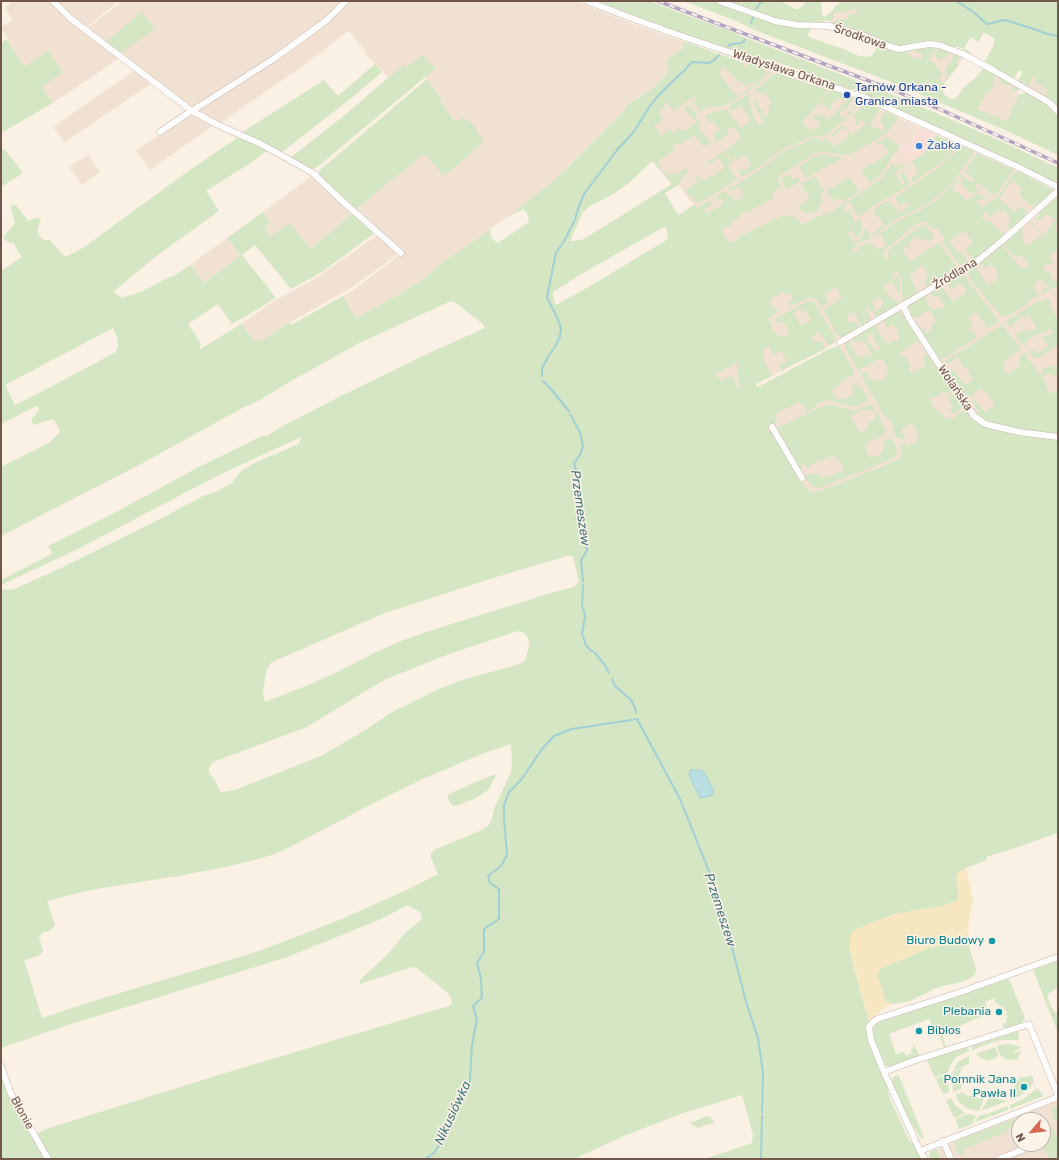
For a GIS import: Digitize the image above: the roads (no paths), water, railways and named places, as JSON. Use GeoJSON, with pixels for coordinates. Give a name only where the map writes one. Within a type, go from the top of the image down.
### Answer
{"type":"FeatureCollection","features":[{"type":"Feature","properties":{"kind":"street"},"geometry":{"type":"LineString","coordinates":[[53,1],[69,18],[191,111],[261,144],[313,173],[401,253]]}},
{"type":"Feature","properties":{"kind":"street"},"geometry":{"type":"LineString","coordinates":[[160,132],[275,58],[327,20],[346,1]]}},
{"type":"Feature","properties":{"kind":"street","name":"Władysława Orkana"},"geometry":{"type":"LineString","coordinates":[[588,1],[705,44],[866,98],[1026,170],[1058,187]]}},
{"type":"Feature","properties":{"kind":"street","name":"Środkowa"},"geometry":{"type":"LineString","coordinates":[[719,1],[775,21],[797,25],[829,26],[862,35],[894,48],[906,48],[929,44],[939,45],[962,54],[993,70],[1045,100],[1058,112]]}},
{"type":"Feature","properties":{"kind":"street","name":"Źródlana"},"geometry":{"type":"LineString","coordinates":[[840,342],[981,258],[1011,234],[1058,191]]}},
{"type":"Feature","properties":{"kind":"street","name":"Wolańska"},"geometry":{"type":"LineString","coordinates":[[903,305],[909,318],[974,416],[985,424],[1019,432],[1058,437]]}},
{"type":"Feature","properties":{"kind":"street"},"geometry":{"type":"LineString","coordinates":[[772,428],[802,478]]}},
{"type":"Feature","properties":{"kind":"street"},"geometry":{"type":"LineString","coordinates":[[925,1159],[884,1072],[871,1040],[869,1027],[878,1019],[973,988],[1058,957]]}},
{"type":"Feature","properties":{"kind":"street"},"geometry":{"type":"LineString","coordinates":[[884,1072],[1030,1024],[1058,1096],[920,1151]]}},
{"type":"Feature","properties":{"kind":"street","name":"Błonie"},"geometry":{"type":"LineString","coordinates":[[1,1066],[10,1092],[48,1159]]}},
{"type":"Feature","properties":{"kind":"street"},"geometry":{"type":"LineString","coordinates":[[943,1141],[951,1159]]}},
{"type":"Feature","properties":{"kind":"street"},"geometry":{"type":"LineString","coordinates":[[999,1159],[1017,1152]]}},
{"type":"Feature","properties":{"kind":"water"},"geometry":{"type":"Polygon","coordinates":[[[691,770],[701,770],[704,773],[714,793],[710,796],[700,798],[689,775],[691,770]]]}},
{"type":"Feature","properties":{"kind":"waterway"},"geometry":{"type":"LineString","coordinates":[[756,9],[762,1]]}},
{"type":"Feature","properties":{"kind":"waterway"},"geometry":{"type":"LineString","coordinates":[[956,1],[972,11],[987,24],[1003,20],[1058,36]]}},
{"type":"Feature","properties":{"kind":"waterway"},"geometry":{"type":"LineString","coordinates":[[751,23],[753,18]]}},
{"type":"Feature","properties":{"kind":"waterway"},"geometry":{"type":"LineString","coordinates":[[728,46],[742,43],[745,40]]}},
{"type":"Feature","properties":{"kind":"waterway"},"geometry":{"type":"LineString","coordinates":[[563,243],[574,222],[584,194],[617,150],[633,133],[658,96],[692,62],[708,63],[713,61],[719,55]]}},
{"type":"Feature","properties":{"kind":"waterway"},"geometry":{"type":"LineString","coordinates":[[560,337],[561,328],[547,298],[556,252],[563,243]]}},
{"type":"Feature","properties":{"kind":"waterway"},"geometry":{"type":"LineString","coordinates":[[542,376],[542,368],[559,338]]}},
{"type":"Feature","properties":{"kind":"waterway","name":"Przemeszew"},"geometry":{"type":"LineString","coordinates":[[543,381],[569,411]]}},
{"type":"Feature","properties":{"kind":"waterway","name":"Przemeszew"},"geometry":{"type":"LineString","coordinates":[[570,414],[580,432],[583,446],[580,455],[574,463],[581,494],[581,518],[587,551],[581,560],[583,581]]}},
{"type":"Feature","properties":{"kind":"waterway","name":"Przemeszew"},"geometry":{"type":"LineString","coordinates":[[583,585],[582,606],[585,617],[582,634],[585,642]]}},
{"type":"Feature","properties":{"kind":"waterway","name":"Przemeszew"},"geometry":{"type":"LineString","coordinates":[[585,643],[604,664],[609,673]]}},
{"type":"Feature","properties":{"kind":"waterway","name":"Przemeszew"},"geometry":{"type":"LineString","coordinates":[[612,679],[615,686],[631,700],[636,713]]}},
{"type":"Feature","properties":{"kind":"waterway","name":"Przemeszew"},"geometry":{"type":"LineString","coordinates":[[637,719],[680,799],[726,918],[731,944],[747,1005],[758,1038],[763,1073],[762,1113]]}},
{"type":"Feature","properties":{"kind":"waterway","name":"Nikusiówka"},"geometry":{"type":"LineString","coordinates":[[425,1159],[434,1153],[444,1138],[461,1092],[470,1081],[472,1045],[477,1019],[473,1006],[482,998],[481,979],[477,963],[484,952],[484,929],[499,919],[499,889],[490,883],[488,876],[501,866],[507,855],[504,805],[509,792],[521,780],[542,749],[554,736],[572,729],[638,719]]}},
{"type":"Feature","properties":{"kind":"waterway","name":"Przemeszew"},"geometry":{"type":"LineString","coordinates":[[761,1159],[762,1116]]}},
{"type":"Feature","properties":{"kind":"railway"},"geometry":{"type":"LineString","coordinates":[[658,1],[893,90],[946,112],[1058,163]]}},
{"type":"Feature","properties":{"kind":"place","name":"Tarnów Orkana - Granica miasta"},"geometry":{"type":"Point","coordinates":[847,95]}},
{"type":"Feature","properties":{"kind":"place","name":"Żabka"},"geometry":{"type":"Point","coordinates":[919,146]}},
{"type":"Feature","properties":{"kind":"place","name":"Biuro Budowy"},"geometry":{"type":"Point","coordinates":[992,941]}},
{"type":"Feature","properties":{"kind":"place","name":"Plebania"},"geometry":{"type":"Point","coordinates":[999,1012]}},
{"type":"Feature","properties":{"kind":"place","name":"Biblos"},"geometry":{"type":"Point","coordinates":[919,1031]}},
{"type":"Feature","properties":{"kind":"place","name":"Pomnik Jana Pawła II"},"geometry":{"type":"Point","coordinates":[1024,1087]}}]}
